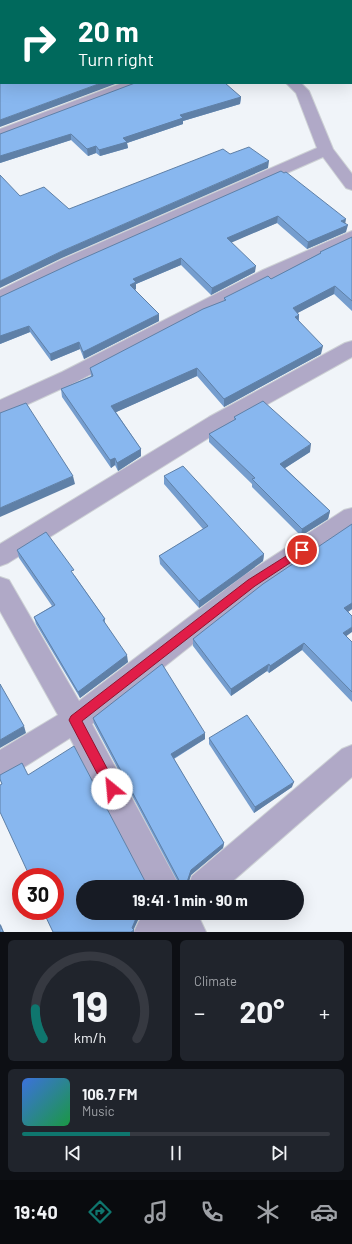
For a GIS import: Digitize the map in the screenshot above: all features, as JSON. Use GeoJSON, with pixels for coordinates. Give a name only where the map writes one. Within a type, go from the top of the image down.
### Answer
{"type":"FeatureCollection","features":[{"type":"Feature","properties":{"kind":"street"},"geometry":{"type":"LineString","coordinates":[[0,134],[132,84]]}},
{"type":"Feature","properties":{"kind":"street"},"geometry":{"type":"LineString","coordinates":[[294,84],[302,91],[326,150],[352,185]]}},
{"type":"Feature","properties":{"kind":"street"},"geometry":{"type":"LineString","coordinates":[[0,298],[69,263],[326,150]]}},
{"type":"Feature","properties":{"kind":"street"},"geometry":{"type":"LineString","coordinates":[[0,409],[69,377],[269,274],[352,236]]}},
{"type":"Feature","properties":{"kind":"street"},"geometry":{"type":"LineString","coordinates":[[0,556],[216,423],[352,348]]}},
{"type":"Feature","properties":{"kind":"street"},"geometry":{"type":"LineString","coordinates":[[0,766],[75,720],[252,583],[352,517]]}},
{"type":"Feature","properties":{"kind":"street"},"geometry":{"type":"LineString","coordinates":[[0,588],[75,720],[161,880]]}},
{"type":"Feature","properties":{"kind":"street"},"geometry":{"type":"LineString","coordinates":[[211,880],[352,759]]}},
{"type":"Feature","properties":{"kind":"street"},"geometry":{"type":"LineString","coordinates":[[150,932],[165,920]]}},
{"type":"Feature","properties":{"kind":"street"},"geometry":{"type":"LineString","coordinates":[[183,920],[190,932]]}},
{"type":"Feature","properties":{"kind":"building"},"geometry":{"type":"Polygon","coordinates":[[[0,84],[98,84],[0,120],[0,84]]]}},
{"type":"Feature","properties":{"kind":"building"},"geometry":{"type":"Polygon","coordinates":[[[132,84],[226,84],[241,97],[180,115],[183,118],[123,138],[127,142],[99,150],[96,146],[87,149],[71,134],[0,156],[0,134],[132,84]]]}},
{"type":"Feature","properties":{"kind":"building"},"geometry":{"type":"Polygon","coordinates":[[[249,147],[269,161],[62,251],[0,281],[0,175],[20,196],[44,187],[69,209],[223,149],[230,154],[249,147]]]}},
{"type":"Feature","properties":{"kind":"building"},"geometry":{"type":"Polygon","coordinates":[[[281,171],[284,173],[286,172],[346,219],[341,221],[348,225],[308,242],[278,216],[227,238],[256,266],[212,288],[181,258],[133,279],[136,282],[130,285],[159,314],[83,352],[79,342],[50,354],[29,326],[0,336],[0,297],[75,262],[281,171]]]}},
{"type":"Feature","properties":{"kind":"building"},"geometry":{"type":"Polygon","coordinates":[[[352,237],[352,301],[335,286],[293,308],[299,315],[295,317],[323,346],[224,399],[197,368],[111,406],[141,449],[117,463],[115,458],[110,460],[61,389],[93,376],[90,368],[203,309],[226,300],[224,298],[268,276],[271,279],[321,253],[320,252],[352,237]]]}},
{"type":"Feature","properties":{"kind":"building"},"geometry":{"type":"Polygon","coordinates":[[[263,401],[311,444],[280,464],[330,511],[302,529],[252,479],[255,478],[209,434],[236,419],[234,417],[263,401]]]}},
{"type":"Feature","properties":{"kind":"building"},"geometry":{"type":"Polygon","coordinates":[[[26,403],[73,476],[0,508],[0,413],[26,403]]]}},
{"type":"Feature","properties":{"kind":"building"},"geometry":{"type":"Polygon","coordinates":[[[183,466],[264,554],[199,601],[159,556],[208,526],[164,476],[183,466]]]}},
{"type":"Feature","properties":{"kind":"building"},"geometry":{"type":"Polygon","coordinates":[[[352,524],[352,603],[344,608],[352,616],[352,627],[343,633],[352,642],[352,692],[304,643],[270,666],[269,664],[231,689],[193,639],[263,584],[352,524]]]}},
{"type":"Feature","properties":{"kind":"building"},"geometry":{"type":"Polygon","coordinates":[[[46,532],[74,570],[71,571],[105,619],[103,620],[127,655],[78,692],[34,617],[55,605],[17,550],[46,532]]]}},
{"type":"Feature","properties":{"kind":"building"},"geometry":{"type":"Polygon","coordinates":[[[162,664],[205,733],[171,754],[224,843],[191,870],[188,880],[179,880],[93,718],[162,664]]]}},
{"type":"Feature","properties":{"kind":"building"},"geometry":{"type":"Polygon","coordinates":[[[0,684],[24,726],[0,740],[0,684]]]}},
{"type":"Feature","properties":{"kind":"building"},"geometry":{"type":"Polygon","coordinates":[[[247,715],[294,782],[255,807],[209,738],[247,715]]]}},
{"type":"Feature","properties":{"kind":"building"},"geometry":{"type":"Polygon","coordinates":[[[74,746],[144,880],[76,880],[76,920],[135,920],[132,928],[134,930],[131,932],[53,932],[47,920],[64,920],[64,868],[26,868],[0,812],[0,785],[2,784],[0,775],[22,763],[28,775],[74,746]]]}},
{"type":"Feature","properties":{"kind":"building"},"geometry":{"type":"Polygon","coordinates":[[[0,925],[3,932],[0,932],[0,925]]]}},
{"type":"Feature","properties":{"kind":"route"},"geometry":{"type":"LineString","coordinates":[[112,789],[75,720],[252,583],[302,550]]}}]}
